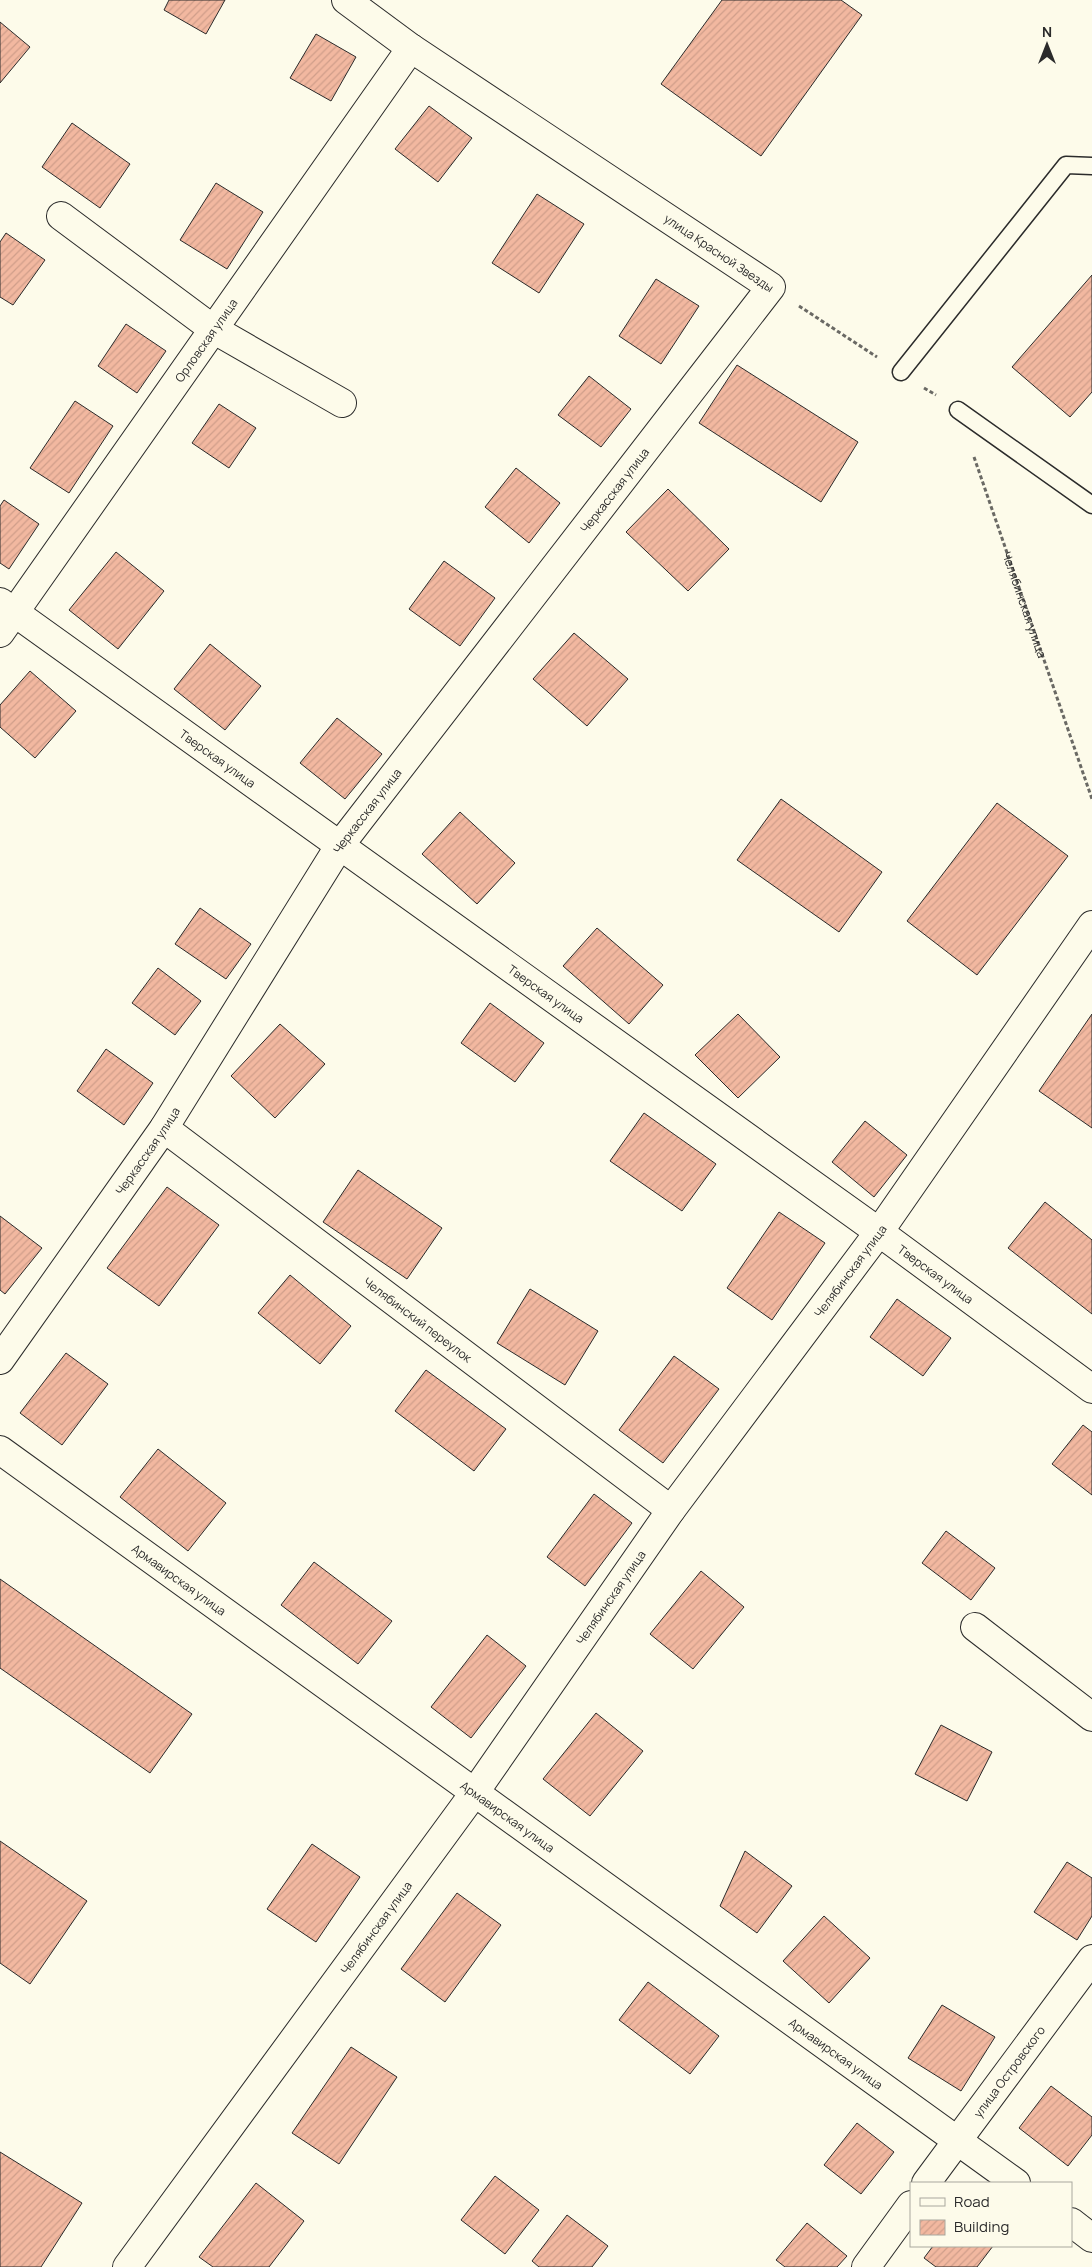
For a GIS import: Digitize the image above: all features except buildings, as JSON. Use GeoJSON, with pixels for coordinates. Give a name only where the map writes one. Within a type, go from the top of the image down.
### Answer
{"type":"FeatureCollection","features":[{"type":"Feature","properties":{"kind":"street","name":"улица Красной Звезды"},"geometry":{"type":"LineString","coordinates":[[346,0],[411,48],[771,287]]}},
{"type":"Feature","properties":{"kind":"street","name":"Орловская улица"},"geometry":{"type":"LineString","coordinates":[[5,616],[213,329],[411,48]]}},
{"type":"Feature","properties":{"kind":"street"},"geometry":{"type":"LineString","coordinates":[[61,216],[213,329],[342,403]]}},
{"type":"Feature","properties":{"kind":"street","name":"Черкасская улица"},"geometry":{"type":"LineString","coordinates":[[0,1360],[164,1128],[340,845],[771,287]]}},
{"type":"Feature","properties":{"kind":"street","name":"Тверская улица"},"geometry":{"type":"LineString","coordinates":[[5,616],[340,845],[879,1232],[1092,1389]]}},
{"type":"Feature","properties":{"kind":"street","name":"Челябинская улица"},"geometry":{"type":"LineString","coordinates":[[127,2267],[475,1792],[671,1510],[879,1232],[1092,925]]}},
{"type":"Feature","properties":{"kind":"street","name":"Челябинский переулок"},"geometry":{"type":"LineString","coordinates":[[164,1128],[671,1510]]}},
{"type":"Feature","properties":{"kind":"street","name":"Армавирская улица"},"geometry":{"type":"LineString","coordinates":[[0,1450],[1015,2182]]}},
{"type":"Feature","properties":{"kind":"street"},"geometry":{"type":"LineString","coordinates":[[975,1627],[1092,1716]]}},
{"type":"Feature","properties":{"kind":"street","name":"улица Островского"},"geometry":{"type":"LineString","coordinates":[[927,2182],[1092,1959]]}},
{"type":"Feature","properties":{"kind":"street"},"geometry":{"type":"LineString","coordinates":[[866,2267],[910,2206]]}},
{"type":"Feature","properties":{"kind":"street"},"geometry":{"type":"LineString","coordinates":[[1072,2223],[1092,2238]]}},
{"type":"Feature","properties":{"kind":"lane"},"geometry":{"type":"LineString","coordinates":[[901,372],[1066,165],[1092,166]]}},
{"type":"Feature","properties":{"kind":"lane"},"geometry":{"type":"LineString","coordinates":[[958,410],[1092,505]]}},
{"type":"Feature","properties":{"kind":"path","name":"улица Красной Звезды"},"geometry":{"type":"LineString","coordinates":[[771,287],[958,410]]}},
{"type":"Feature","properties":{"kind":"path","name":"Челябинская улица"},"geometry":{"type":"LineString","coordinates":[[958,410],[1092,799]]}}]}
